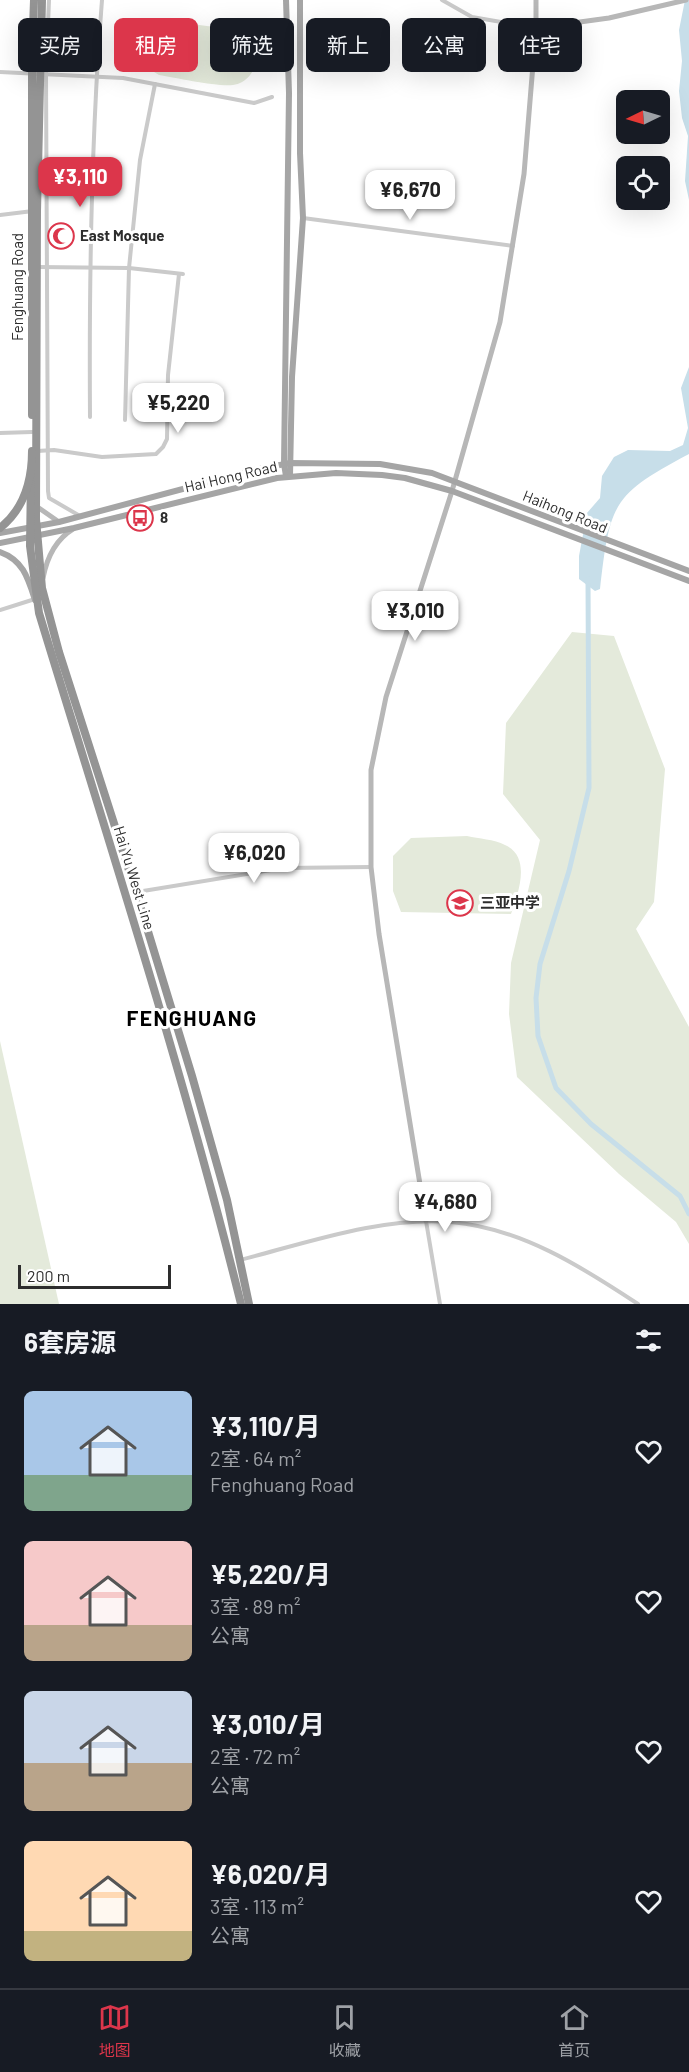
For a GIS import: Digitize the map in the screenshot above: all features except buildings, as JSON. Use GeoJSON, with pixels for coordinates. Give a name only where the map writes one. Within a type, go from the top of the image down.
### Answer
{"type":"FeatureCollection","features":[{"type":"Feature","properties":{"kind":"highway","name":"Fenghuang Road"},"geometry":{"type":"LineString","coordinates":[[34,0],[39,74]]}},
{"type":"Feature","properties":{"kind":"highway","name":"Fenghuang Road"},"geometry":{"type":"LineString","coordinates":[[34,524],[36,506],[32,432],[34,211],[42,0]]}},
{"type":"Feature","properties":{"kind":"highway","name":"Fenghuang Road"},"geometry":{"type":"LineString","coordinates":[[0,528],[20,506],[34,454],[42,267],[34,211]]}},
{"type":"Feature","properties":{"kind":"highway","name":"Hai Yu West Line"},"geometry":{"type":"LineString","coordinates":[[34,454],[34,586],[39,613],[181,1073],[241,1304]]}},
{"type":"Feature","properties":{"kind":"highway","name":"Hai Yu West Line"},"geometry":{"type":"LineString","coordinates":[[34,537],[42,588],[59,652],[136,892],[227,1200],[249,1304]]}},
{"type":"Feature","properties":{"kind":"main road"},"geometry":{"type":"LineString","coordinates":[[286,0],[289,93],[288,476]]}},
{"type":"Feature","properties":{"kind":"main road"},"geometry":{"type":"LineString","coordinates":[[287,464],[303,218],[300,153],[300,0]]}},
{"type":"Feature","properties":{"kind":"main road","name":"Hai Hong Road"},"geometry":{"type":"LineString","coordinates":[[34,524],[59,522],[254,470],[287,464],[380,464],[424,471],[454,482]]}},
{"type":"Feature","properties":{"kind":"main road","name":"Hai Hong Road"},"geometry":{"type":"LineString","coordinates":[[34,537],[288,476],[336,473],[382,475],[405,478],[452,490]]}},
{"type":"Feature","properties":{"kind":"main road","name":"Haihong Road"},"geometry":{"type":"LineString","coordinates":[[454,482],[689,571]]}},
{"type":"Feature","properties":{"kind":"main road","name":"Haihong Road"},"geometry":{"type":"LineString","coordinates":[[452,490],[689,581]]}},
{"type":"Feature","properties":{"kind":"main road"},"geometry":{"type":"LineString","coordinates":[[0,533],[34,524]]}},
{"type":"Feature","properties":{"kind":"main road"},"geometry":{"type":"LineString","coordinates":[[0,543],[34,537]]}},
{"type":"Feature","properties":{"kind":"main road"},"geometry":{"type":"LineString","coordinates":[[0,552],[12,557],[20,564],[39,613]]}},
{"type":"Feature","properties":{"kind":"street"},"geometry":{"type":"LineString","coordinates":[[49,0],[39,74],[49,498],[81,516]]}},
{"type":"Feature","properties":{"kind":"street"},"geometry":{"type":"LineString","coordinates":[[90,417],[89,268],[96,77],[102,0]]}},
{"type":"Feature","properties":{"kind":"street"},"geometry":{"type":"LineString","coordinates":[[442,0],[472,17],[498,21]]}},
{"type":"Feature","properties":{"kind":"street"},"geometry":{"type":"LineString","coordinates":[[536,0],[537,18]]}},
{"type":"Feature","properties":{"kind":"street"},"geometry":{"type":"LineString","coordinates":[[582,22],[609,18],[686,0]]}},
{"type":"Feature","properties":{"kind":"street"},"geometry":{"type":"LineString","coordinates":[[0,72],[123,78],[254,103],[272,97]]}},
{"type":"Feature","properties":{"kind":"street"},"geometry":{"type":"LineString","coordinates":[[440,1304],[379,934],[371,867],[371,770],[386,697],[452,490],[500,322],[513,246],[534,72]]}},
{"type":"Feature","properties":{"kind":"street"},"geometry":{"type":"LineString","coordinates":[[125,420],[129,268],[140,160],[155,84]]}},
{"type":"Feature","properties":{"kind":"street"},"geometry":{"type":"LineString","coordinates":[[0,215],[34,211]]}},
{"type":"Feature","properties":{"kind":"street"},"geometry":{"type":"LineString","coordinates":[[303,218],[513,246]]}},
{"type":"Feature","properties":{"kind":"street"},"geometry":{"type":"LineString","coordinates":[[34,454],[48,450],[102,457],[156,454],[164,447],[168,375],[181,274],[129,268],[42,267]]}},
{"type":"Feature","properties":{"kind":"street"},"geometry":{"type":"LineString","coordinates":[[0,433],[32,432]]}},
{"type":"Feature","properties":{"kind":"street"},"geometry":{"type":"LineString","coordinates":[[36,506],[59,522]]}},
{"type":"Feature","properties":{"kind":"street"},"geometry":{"type":"LineString","coordinates":[[42,588],[45,570],[54,546],[61,536],[74,528]]}},
{"type":"Feature","properties":{"kind":"street"},"geometry":{"type":"LineString","coordinates":[[0,610],[35,599]]}},
{"type":"Feature","properties":{"kind":"street"},"geometry":{"type":"LineString","coordinates":[[136,892],[283,868],[371,867]]}},
{"type":"Feature","properties":{"kind":"street"},"geometry":{"type":"LineString","coordinates":[[240,1261],[323,1239],[385,1226],[426,1221],[453,1222],[497,1231],[530,1242],[590,1272],[638,1304]]}},
{"type":"Feature","properties":{"kind":"green space"},"geometry":{"type":"Polygon","coordinates":[[[198,25],[210,26],[210,72],[252,72],[243,81],[233,85],[208,84],[159,75],[155,72],[198,72],[198,25]]]}},
{"type":"Feature","properties":{"kind":"green space"},"geometry":{"type":"Polygon","coordinates":[[[572,632],[614,636],[665,769],[654,902],[636,929],[689,1027],[689,1244],[676,1222],[619,1174],[517,1077],[509,1014],[511,963],[540,840],[503,794],[506,723],[572,632]]]}},
{"type":"Feature","properties":{"kind":"green space"},"geometry":{"type":"Polygon","coordinates":[[[467,836],[501,843],[513,851],[518,858],[521,876],[511,914],[401,912],[393,891],[393,856],[411,838],[467,836]]]}},
{"type":"Feature","properties":{"kind":"green space"},"geometry":{"type":"Polygon","coordinates":[[[0,1041],[59,1304],[0,1304],[0,1041]]]}},
{"type":"Feature","properties":{"kind":"water"},"geometry":{"type":"Polygon","coordinates":[[[685,0],[689,0],[689,200],[685,181],[688,136],[682,118],[679,91],[682,61],[679,30],[685,0]]]}},
{"type":"Feature","properties":{"kind":"water"},"geometry":{"type":"Polygon","coordinates":[[[689,367],[689,454],[644,480],[619,505],[607,537],[600,589],[595,591],[579,579],[579,556],[587,513],[600,498],[602,476],[614,457],[628,450],[670,451],[683,445],[688,428],[681,388],[689,367]]]}},
{"type":"Feature","properties":{"kind":"waterway"},"geometry":{"type":"LineString","coordinates":[[588,579],[589,788],[569,871],[540,964],[536,998],[538,1036],[556,1088],[591,1124],[680,1196],[689,1214]]}},
{"type":"Feature","properties":{"kind":"place","name":"East Mosque"},"geometry":{"type":"Point","coordinates":[61,236]}},
{"type":"Feature","properties":{"kind":"place","name":"8"},"geometry":{"type":"Point","coordinates":[140,518]}},
{"type":"Feature","properties":{"kind":"place","name":"三亚中学"},"geometry":{"type":"Point","coordinates":[460,903]}},
{"type":"Feature","properties":{"kind":"district","name":"FENGHUANG"},"geometry":{"type":"Point","coordinates":[192,1019]}}]}
